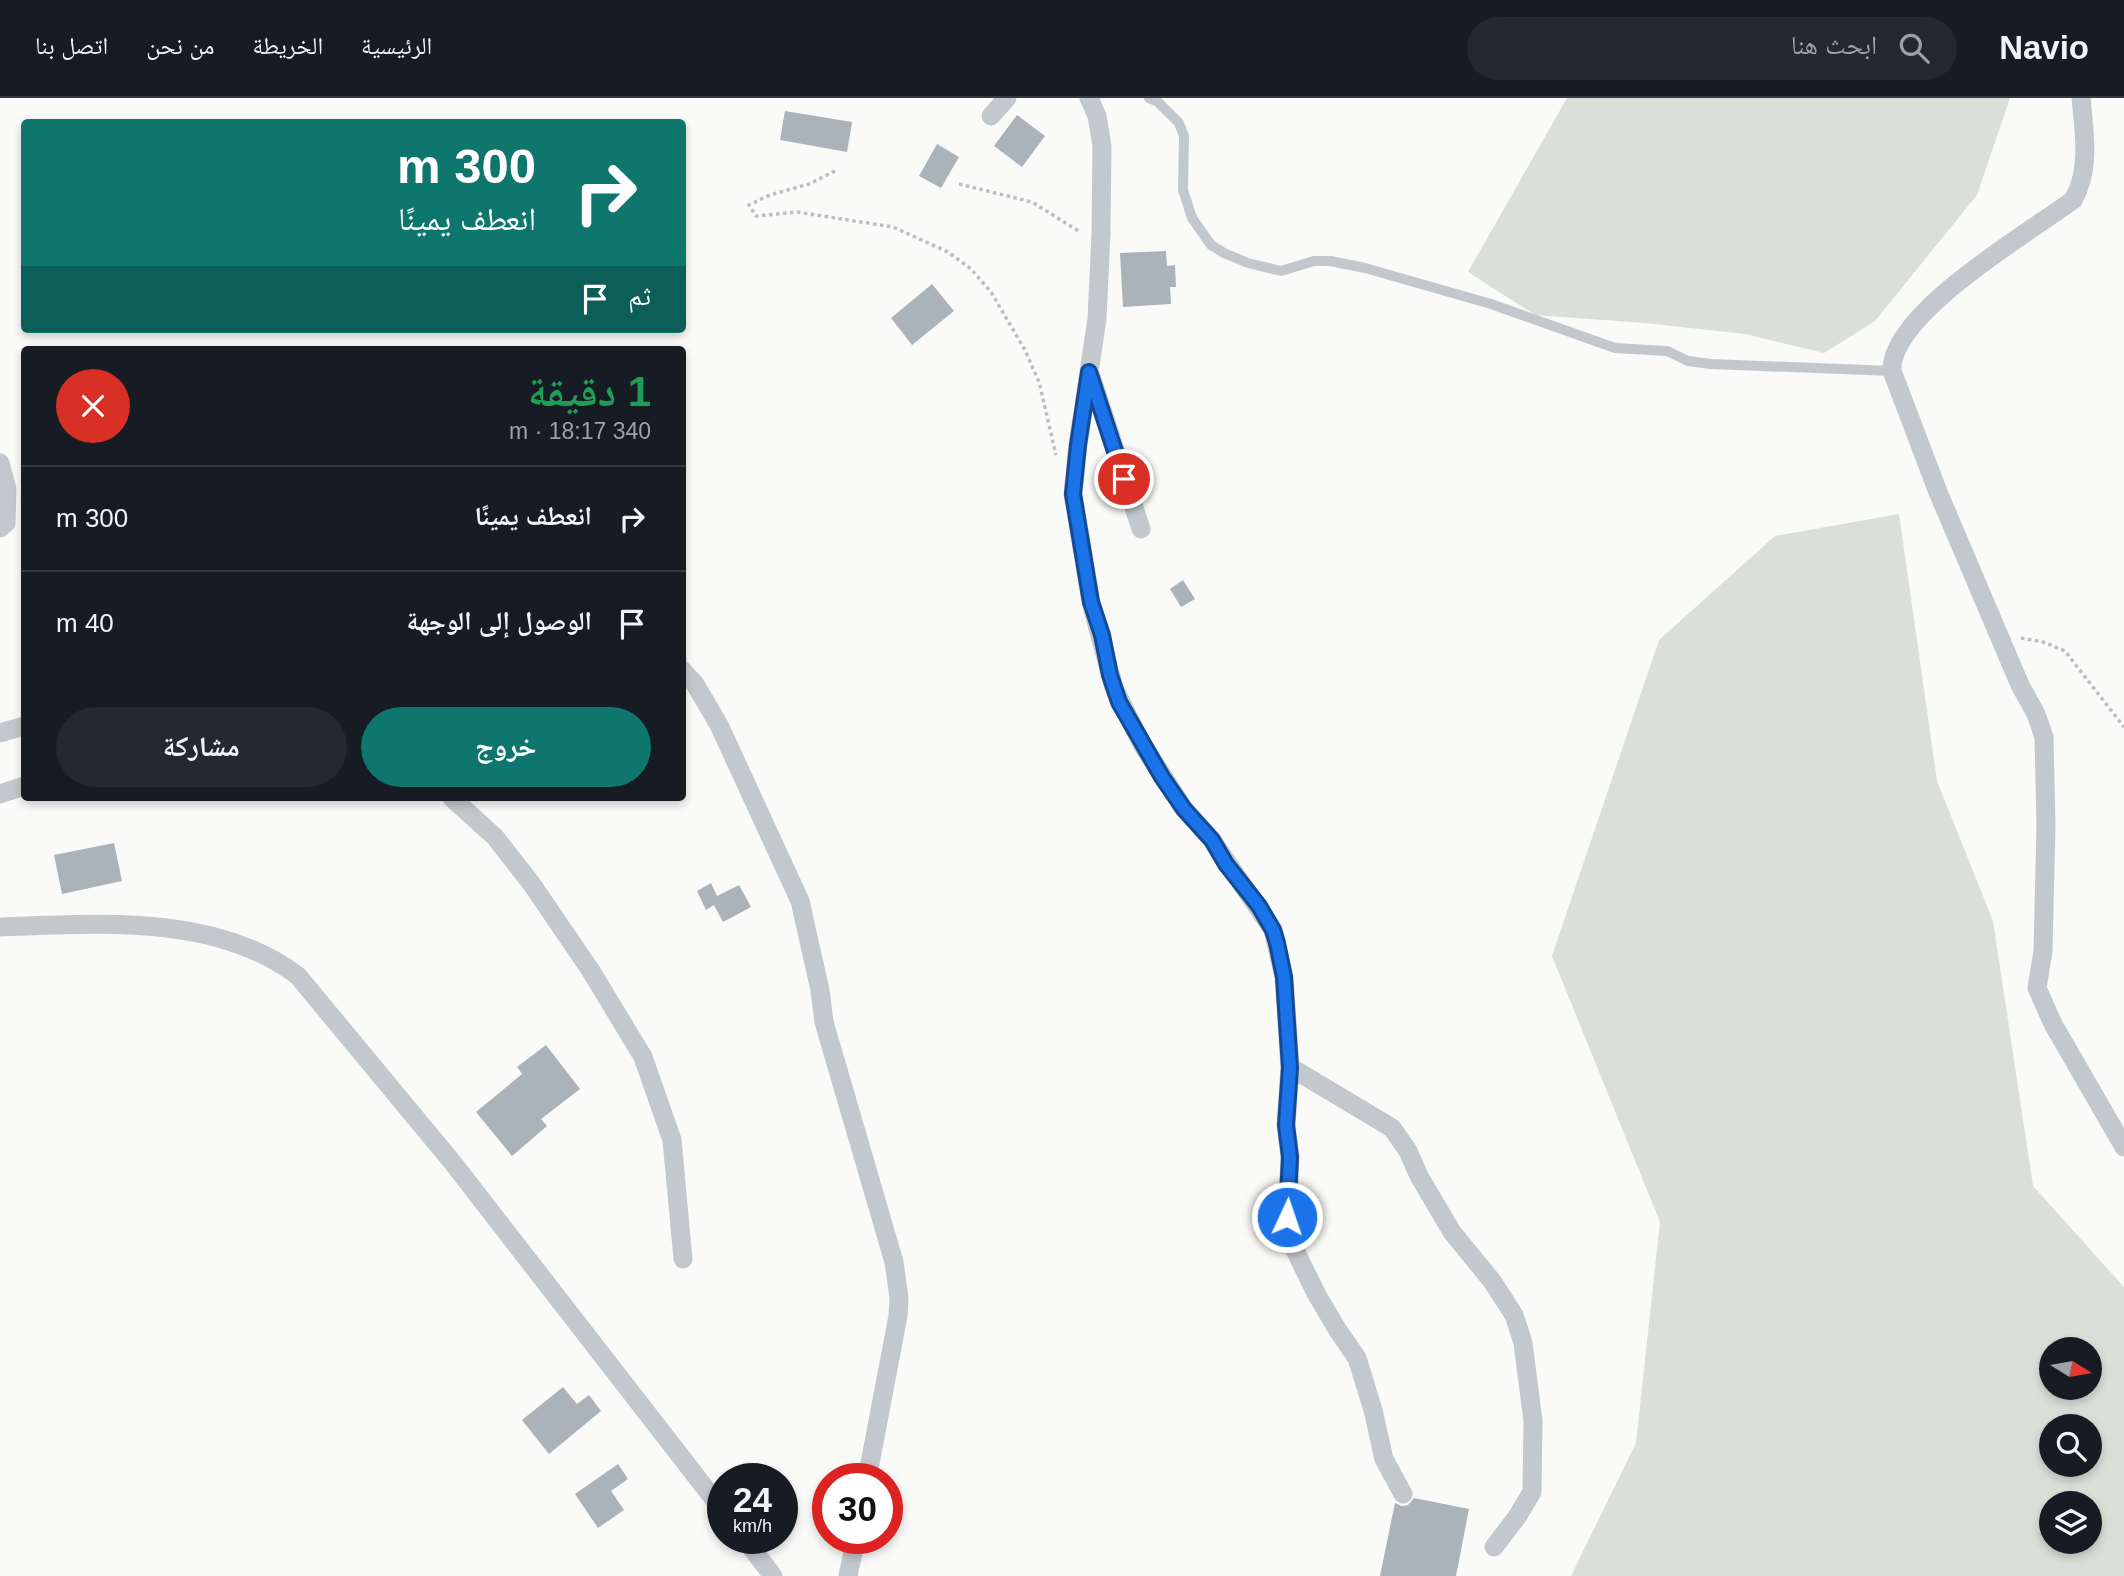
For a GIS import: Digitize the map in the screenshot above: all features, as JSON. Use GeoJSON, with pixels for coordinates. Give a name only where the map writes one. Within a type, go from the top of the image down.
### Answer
{"type":"FeatureCollection","features":[{"type":"Feature","properties":{"kind":"street"},"geometry":{"type":"LineString","coordinates":[[991,116],[1007,98]]}},
{"type":"Feature","properties":{"kind":"street"},"geometry":{"type":"LineString","coordinates":[[1089,98],[1097,116],[1102,146],[1097,319],[1073,494],[1089,588],[1119,702],[1162,777],[1184,809],[1212,840],[1273,930],[1284,977],[1290,1068],[1286,1125],[1290,1157],[1287,1217],[1290,1240],[1317,1295],[1357,1359],[1373,1410],[1384,1459],[1403,1494]]}},
{"type":"Feature","properties":{"kind":"street"},"geometry":{"type":"LineString","coordinates":[[2081,98],[2085,154],[2081,187],[2073,200],[1973,270],[1923,311],[1902,337],[1891,359],[1892,371],[1938,492],[2044,737],[2046,825],[2043,938],[2037,988],[2053,1024],[2124,1147]]}},
{"type":"Feature","properties":{"kind":"street"},"geometry":{"type":"LineString","coordinates":[[1089,372],[1141,529]]}},
{"type":"Feature","properties":{"kind":"street"},"geometry":{"type":"LineString","coordinates":[[0,463],[7,489],[6,523],[0,528]]}},
{"type":"Feature","properties":{"kind":"street"},"geometry":{"type":"LineString","coordinates":[[686,674],[695,684],[719,725],[800,901],[820,990],[824,1022],[892,1252],[898,1280],[898,1316],[870,1463]]}},
{"type":"Feature","properties":{"kind":"street"},"geometry":{"type":"LineString","coordinates":[[0,733],[21,727]]}},
{"type":"Feature","properties":{"kind":"street"},"geometry":{"type":"LineString","coordinates":[[0,794],[21,787]]}},
{"type":"Feature","properties":{"kind":"street"},"geometry":{"type":"LineString","coordinates":[[455,801],[495,837],[531,883],[591,971],[643,1057],[672,1140],[683,1259]]}},
{"type":"Feature","properties":{"kind":"street"},"geometry":{"type":"LineString","coordinates":[[0,927],[131,925],[173,930],[219,939],[261,954],[281,963],[298,976],[453,1163],[707,1490]]}},
{"type":"Feature","properties":{"kind":"street"},"geometry":{"type":"LineString","coordinates":[[1290,1068],[1392,1128],[1408,1151],[1419,1176],[1452,1232],[1492,1281],[1514,1315],[1523,1343],[1533,1420],[1532,1492],[1494,1547]]}},
{"type":"Feature","properties":{"kind":"street"},"geometry":{"type":"LineString","coordinates":[[756,1554],[773,1576]]}},
{"type":"Feature","properties":{"kind":"street"},"geometry":{"type":"LineString","coordinates":[[848,1576],[853,1554]]}},
{"type":"Feature","properties":{"kind":"lane"},"geometry":{"type":"LineString","coordinates":[[1149,98],[1173,115],[1184,136],[1183,190],[1192,218],[1211,245],[1248,263],[1281,271],[1314,261],[1330,261],[1365,268],[1491,304],[1615,348],[1667,351],[1688,361],[1892,371]]}},
{"type":"Feature","properties":{"kind":"path"},"geometry":{"type":"LineString","coordinates":[[835,171],[809,184],[770,195],[749,205],[756,216],[797,212],[893,227],[948,252],[971,269],[991,292],[1025,350],[1039,382],[1057,459]]}},
{"type":"Feature","properties":{"kind":"path"},"geometry":{"type":"LineString","coordinates":[[959,184],[1032,202],[1100,244]]}},
{"type":"Feature","properties":{"kind":"path"},"geometry":{"type":"LineString","coordinates":[[1999,635],[2043,642],[2065,652],[2124,727]]}},
{"type":"Feature","properties":{"kind":"shaded area"},"geometry":{"type":"Polygon","coordinates":[[[1567,98],[2010,98],[1977,195],[1875,321],[1824,353],[1745,334],[1535,315],[1468,272],[1567,98]]]}},
{"type":"Feature","properties":{"kind":"shaded area"},"geometry":{"type":"Polygon","coordinates":[[[1899,514],[1937,781],[1993,921],[2033,1186],[2124,1287],[2124,1576],[1571,1576],[1636,1443],[1660,1222],[1552,956],[1659,640],[1775,536],[1899,514]]]}},
{"type":"Feature","properties":{"kind":"building"},"geometry":{"type":"Polygon","coordinates":[[[785,111],[852,122],[847,152],[780,140],[785,111]]]}},
{"type":"Feature","properties":{"kind":"building"},"geometry":{"type":"Polygon","coordinates":[[[1017,115],[1045,136],[1022,167],[994,146],[1017,115]]]}},
{"type":"Feature","properties":{"kind":"building"},"geometry":{"type":"Polygon","coordinates":[[[937,144],[959,157],[941,188],[919,176],[937,144]]]}},
{"type":"Feature","properties":{"kind":"building"},"geometry":{"type":"Polygon","coordinates":[[[1166,251],[1167,266],[1175,265],[1176,287],[1170,287],[1171,304],[1123,307],[1120,253],[1166,251]]]}},
{"type":"Feature","properties":{"kind":"building"},"geometry":{"type":"Polygon","coordinates":[[[932,284],[954,311],[912,345],[891,318],[932,284]]]}},
{"type":"Feature","properties":{"kind":"building"},"geometry":{"type":"Polygon","coordinates":[[[1183,580],[1195,599],[1181,607],[1170,589],[1183,580]]]}},
{"type":"Feature","properties":{"kind":"building"},"geometry":{"type":"Polygon","coordinates":[[[114,843],[122,881],[62,894],[54,855],[114,843]]]}},
{"type":"Feature","properties":{"kind":"building"},"geometry":{"type":"Polygon","coordinates":[[[711,883],[717,896],[739,885],[751,907],[723,922],[714,905],[706,910],[697,891],[711,883]]]}},
{"type":"Feature","properties":{"kind":"building"},"geometry":{"type":"Polygon","coordinates":[[[546,1045],[580,1089],[541,1119],[547,1126],[512,1156],[476,1112],[522,1074],[517,1067],[546,1045]]]}},
{"type":"Feature","properties":{"kind":"building"},"geometry":{"type":"Polygon","coordinates":[[[563,1387],[577,1404],[589,1395],[601,1411],[549,1454],[522,1420],[563,1387]]]}},
{"type":"Feature","properties":{"kind":"building"},"geometry":{"type":"Polygon","coordinates":[[[618,1464],[628,1479],[611,1491],[624,1510],[598,1528],[575,1494],[618,1464]]]}},
{"type":"Feature","properties":{"kind":"building"},"geometry":{"type":"Polygon","coordinates":[[[1414,1498],[1469,1509],[1456,1576],[1380,1576],[1395,1503],[1408,1505],[1414,1498]]]}},
{"type":"Feature","properties":{"kind":"route"},"geometry":{"type":"LineString","coordinates":[[1124,479],[1089,372],[1073,494],[1091,602],[1102,635],[1110,675],[1119,702],[1162,777],[1184,809],[1212,840],[1226,864],[1259,906],[1277,943],[1284,977],[1290,1068],[1286,1125],[1290,1157],[1287,1217]]}}]}
